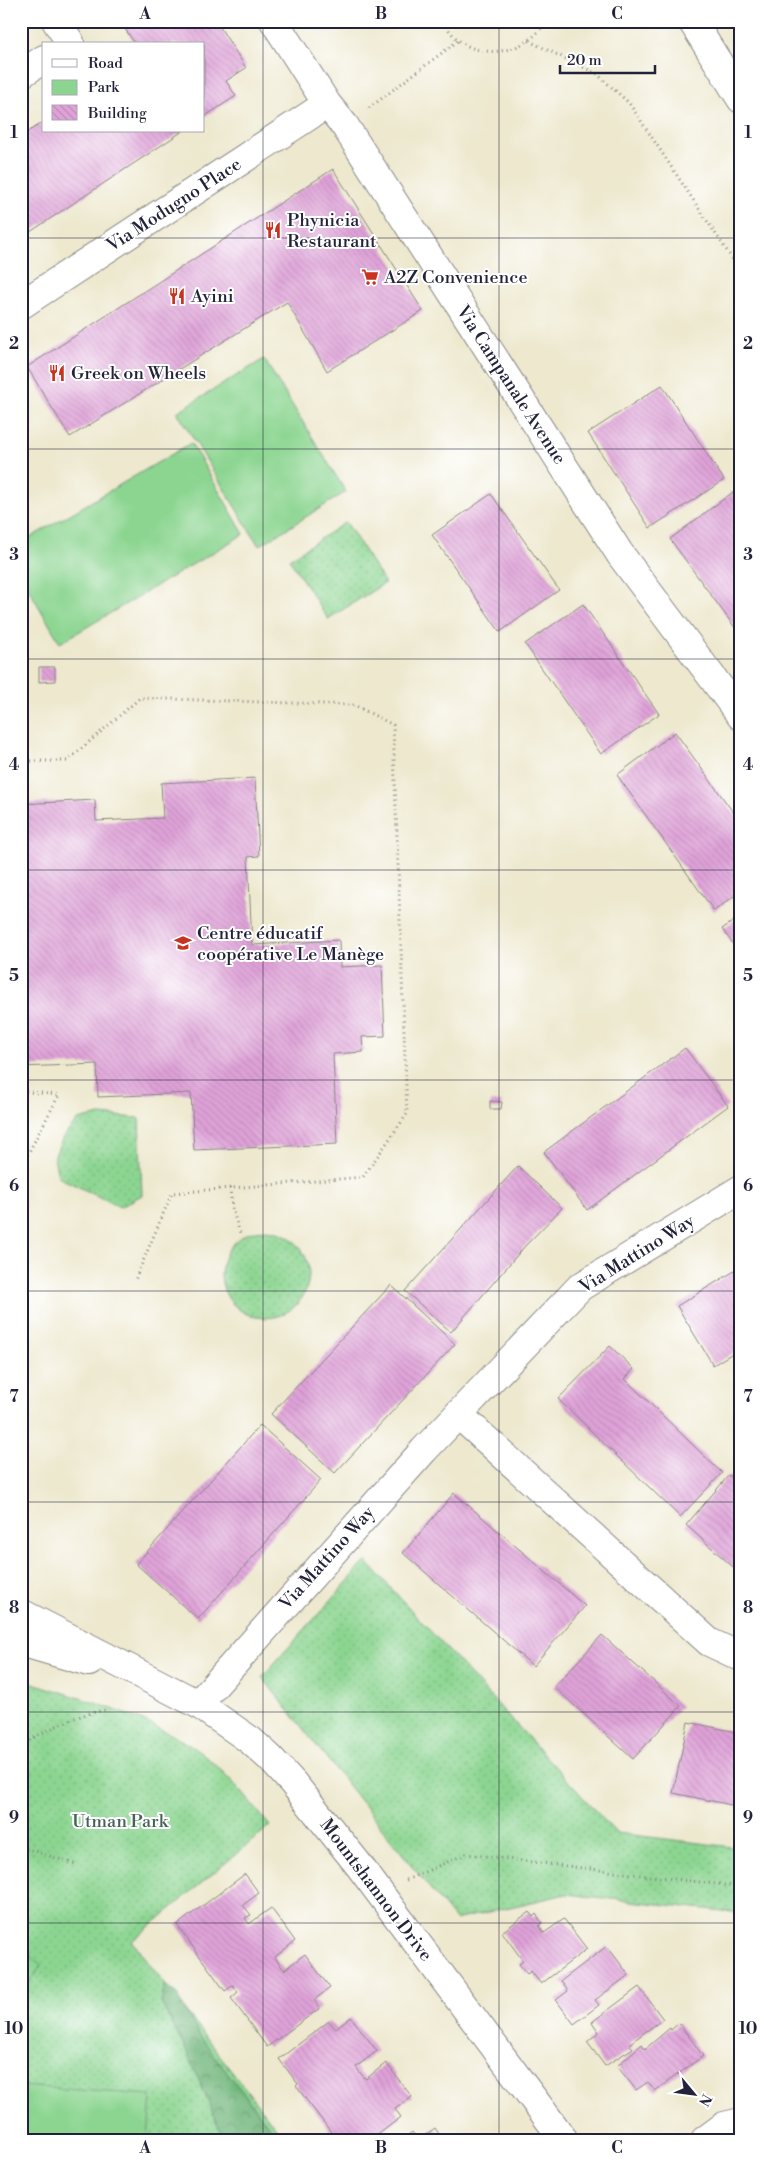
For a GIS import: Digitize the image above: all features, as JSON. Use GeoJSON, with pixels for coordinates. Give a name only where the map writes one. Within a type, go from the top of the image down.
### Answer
{"type":"FeatureCollection","features":[{"type":"Feature","properties":{"kind":"street"},"geometry":{"type":"LineString","coordinates":[[56,21],[70,42]]}},
{"type":"Feature","properties":{"kind":"street","name":"Via Campanale Avenue"},"geometry":{"type":"LineString","coordinates":[[274,21],[327,104],[345,126],[620,554],[741,716]]}},
{"type":"Feature","properties":{"kind":"street"},"geometry":{"type":"LineString","coordinates":[[692,21],[741,99]]}},
{"type":"Feature","properties":{"kind":"street"},"geometry":{"type":"LineString","coordinates":[[21,74],[42,60]]}},
{"type":"Feature","properties":{"kind":"street","name":"Via Modugno Place"},"geometry":{"type":"LineString","coordinates":[[21,305],[327,104]]}},
{"type":"Feature","properties":{"kind":"street","name":"Via Mattino Way"},"geometry":{"type":"LineString","coordinates":[[198,1704],[458,1414],[580,1287],[741,1189]]}},
{"type":"Feature","properties":{"kind":"street"},"geometry":{"type":"LineString","coordinates":[[458,1414],[709,1642],[741,1656]]}},
{"type":"Feature","properties":{"kind":"street","name":"Mountshannon Drive"},"geometry":{"type":"LineString","coordinates":[[21,1613],[198,1704],[250,1740],[270,1758],[293,1783],[382,1897],[564,2140]]}},
{"type":"Feature","properties":{"kind":"street","name":"Mountshannon Drive"},"geometry":{"type":"LineString","coordinates":[[21,1642],[151,1680]]}},
{"type":"Feature","properties":{"kind":"street"},"geometry":{"type":"LineString","coordinates":[[705,2140],[724,2126],[741,2122]]}},
{"type":"Feature","properties":{"kind":"path"},"geometry":{"type":"LineString","coordinates":[[444,21],[460,40],[473,48],[487,52],[516,48],[530,41],[546,21]]}},
{"type":"Feature","properties":{"kind":"path"},"geometry":{"type":"LineString","coordinates":[[345,126],[460,40]]}},
{"type":"Feature","properties":{"kind":"path"},"geometry":{"type":"LineString","coordinates":[[530,41],[597,74],[629,103],[741,272]]}},
{"type":"Feature","properties":{"kind":"path"},"geometry":{"type":"LineString","coordinates":[[21,761],[67,760],[140,698],[354,705],[393,725],[407,1114],[363,1177],[172,1193],[135,1280]]}},
{"type":"Feature","properties":{"kind":"path"},"geometry":{"type":"LineString","coordinates":[[21,1091],[59,1095],[21,1167]]}},
{"type":"Feature","properties":{"kind":"path"},"geometry":{"type":"LineString","coordinates":[[230,1188],[232,1208],[241,1236]]}},
{"type":"Feature","properties":{"kind":"path"},"geometry":{"type":"LineString","coordinates":[[21,1745],[48,1730],[95,1712],[106,1710]]}},
{"type":"Feature","properties":{"kind":"path"},"geometry":{"type":"LineString","coordinates":[[21,1847],[75,1864]]}},
{"type":"Feature","properties":{"kind":"path"},"geometry":{"type":"LineString","coordinates":[[382,1897],[402,1882],[466,1854],[741,1887]]}},
{"type":"Feature","properties":{"kind":"green space"},"geometry":{"type":"Polygon","coordinates":[[[264,359],[346,492],[259,546],[177,412],[264,359]]]}},
{"type":"Feature","properties":{"kind":"green space"},"geometry":{"type":"Polygon","coordinates":[[[191,443],[244,534],[60,643],[21,576],[21,543],[191,443]]]}},
{"type":"Feature","properties":{"kind":"green space"},"geometry":{"type":"Polygon","coordinates":[[[346,522],[385,583],[328,619],[289,559],[346,522]]]}},
{"type":"Feature","properties":{"kind":"green space"},"geometry":{"type":"Polygon","coordinates":[[[100,1115],[139,1118],[142,1195],[120,1207],[58,1177],[54,1157],[63,1137],[78,1120],[100,1115]]]}},
{"type":"Feature","properties":{"kind":"green space"},"geometry":{"type":"Polygon","coordinates":[[[265,1230],[282,1233],[290,1237],[302,1249],[306,1257],[309,1274],[306,1291],[302,1299],[290,1311],[282,1315],[265,1318],[248,1315],[240,1311],[228,1299],[224,1291],[221,1274],[224,1257],[228,1249],[240,1237],[248,1233],[265,1230]]]}},
{"type":"Feature","properties":{"kind":"green space"},"geometry":{"type":"Polygon","coordinates":[[[366,1561],[616,1833],[741,1848],[741,1913],[566,1894],[455,1920],[262,1677],[366,1561]]]}},
{"type":"Feature","properties":{"kind":"green space","name":"Utman Park"},"geometry":{"type":"Polygon","coordinates":[[[21,1679],[120,1712],[169,1733],[211,1761],[242,1792],[270,1826],[132,1941],[285,2140],[21,2140],[21,1679]]]}},
{"type":"Feature","properties":{"kind":"green space"},"geometry":{"type":"Polygon","coordinates":[[[21,1946],[41,1966],[21,1993],[21,1946]]]}},
{"type":"Feature","properties":{"kind":"green space"},"geometry":{"type":"Polygon","coordinates":[[[165,1985],[176,1993],[199,2035],[279,2140],[224,2140],[189,2056],[161,2003],[165,1985]]]}},
{"type":"Feature","properties":{"kind":"green space"},"geometry":{"type":"Polygon","coordinates":[[[21,2086],[151,2095],[148,2140],[21,2140],[21,2086]]]}},
{"type":"Feature","properties":{"kind":"building"},"geometry":{"type":"Polygon","coordinates":[[[120,21],[216,21],[246,68],[226,81],[236,96],[205,116],[205,42],[134,42],[120,21]]]}},
{"type":"Feature","properties":{"kind":"building"},"geometry":{"type":"Polygon","coordinates":[[[42,123],[42,132],[181,132],[21,238],[21,136],[42,123]]]}},
{"type":"Feature","properties":{"kind":"building"},"geometry":{"type":"Polygon","coordinates":[[[333,169],[423,311],[327,371],[287,302],[70,437],[27,367],[333,169]]]}},
{"type":"Feature","properties":{"kind":"building"},"geometry":{"type":"Polygon","coordinates":[[[662,385],[724,480],[650,528],[588,433],[662,385]]]}},
{"type":"Feature","properties":{"kind":"building"},"geometry":{"type":"Polygon","coordinates":[[[733,492],[741,503],[741,636],[670,539],[733,492]]]}},
{"type":"Feature","properties":{"kind":"building"},"geometry":{"type":"Polygon","coordinates":[[[491,494],[559,590],[500,632],[432,535],[491,494]]]}},
{"type":"Feature","properties":{"kind":"building"},"geometry":{"type":"Polygon","coordinates":[[[583,604],[659,714],[601,754],[525,644],[583,604]]]}},
{"type":"Feature","properties":{"kind":"building"},"geometry":{"type":"Polygon","coordinates":[[[39,667],[55,667],[55,681],[39,682],[39,667]]]}},
{"type":"Feature","properties":{"kind":"building"},"geometry":{"type":"Polygon","coordinates":[[[675,732],[741,823],[741,891],[714,911],[617,775],[675,732]]]}},
{"type":"Feature","properties":{"kind":"building"},"geometry":{"type":"Polygon","coordinates":[[[255,778],[259,856],[248,857],[252,945],[339,940],[340,967],[382,965],[385,1036],[362,1037],[363,1052],[333,1054],[337,1144],[194,1150],[191,1093],[98,1097],[97,1064],[21,1067],[21,990],[23,990],[21,804],[95,800],[96,821],[163,818],[161,783],[255,778]]]}},
{"type":"Feature","properties":{"kind":"building"},"geometry":{"type":"Polygon","coordinates":[[[741,916],[741,955],[722,929],[741,916]]]}},
{"type":"Feature","properties":{"kind":"building"},"geometry":{"type":"Polygon","coordinates":[[[685,1048],[728,1106],[587,1210],[544,1152],[685,1048]]]}},
{"type":"Feature","properties":{"kind":"building"},"geometry":{"type":"Polygon","coordinates":[[[490,1101],[502,1102],[501,1109],[490,1109],[490,1101]]]}},
{"type":"Feature","properties":{"kind":"building"},"geometry":{"type":"Polygon","coordinates":[[[518,1166],[562,1208],[525,1246],[451,1332],[405,1291],[518,1166]]]}},
{"type":"Feature","properties":{"kind":"building"},"geometry":{"type":"Polygon","coordinates":[[[741,1267],[741,1348],[713,1365],[677,1306],[741,1267]]]}},
{"type":"Feature","properties":{"kind":"building"},"geometry":{"type":"Polygon","coordinates":[[[391,1285],[455,1344],[335,1473],[271,1414],[391,1285]]]}},
{"type":"Feature","properties":{"kind":"building"},"geometry":{"type":"Polygon","coordinates":[[[610,1346],[634,1369],[625,1379],[722,1473],[680,1517],[558,1399],[610,1346]]]}},
{"type":"Feature","properties":{"kind":"building"},"geometry":{"type":"Polygon","coordinates":[[[260,1425],[321,1480],[198,1619],[136,1564],[260,1425]]]}},
{"type":"Feature","properties":{"kind":"building"},"geometry":{"type":"Polygon","coordinates":[[[729,1475],[741,1485],[741,1574],[686,1525],[729,1475]]]}},
{"type":"Feature","properties":{"kind":"building"},"geometry":{"type":"Polygon","coordinates":[[[454,1493],[585,1606],[533,1666],[403,1553],[454,1493]]]}},
{"type":"Feature","properties":{"kind":"building"},"geometry":{"type":"Polygon","coordinates":[[[602,1635],[681,1706],[633,1759],[554,1687],[602,1635]]]}},
{"type":"Feature","properties":{"kind":"building"},"geometry":{"type":"Polygon","coordinates":[[[688,1722],[741,1733],[741,1807],[673,1793],[688,1722]]]}},
{"type":"Feature","properties":{"kind":"building"},"geometry":{"type":"Polygon","coordinates":[[[245,1874],[259,1893],[243,1905],[251,1915],[245,1918],[249,1924],[271,1908],[295,1941],[275,1957],[278,1962],[284,1970],[305,1954],[330,1988],[314,2000],[320,2008],[267,2047],[231,1998],[238,1992],[233,1985],[225,1991],[177,1925],[245,1874]]]}},
{"type":"Feature","properties":{"kind":"building"},"geometry":{"type":"Polygon","coordinates":[[[529,1912],[533,1917],[536,1914],[542,1923],[539,1925],[544,1933],[564,1919],[587,1949],[541,1984],[531,1971],[527,1974],[519,1964],[523,1961],[502,1932],[529,1912]]]}},
{"type":"Feature","properties":{"kind":"building"},"geometry":{"type":"Polygon","coordinates":[[[607,1946],[629,1975],[595,2000],[599,2005],[574,2024],[556,2000],[568,1991],[561,1981],[607,1946]]]}},
{"type":"Feature","properties":{"kind":"building"},"geometry":{"type":"Polygon","coordinates":[[[639,1987],[663,2019],[629,2044],[633,2048],[605,2066],[587,2042],[599,2032],[592,2022],[639,1987]]]}},
{"type":"Feature","properties":{"kind":"building"},"geometry":{"type":"Polygon","coordinates":[[[351,2017],[377,2051],[356,2067],[361,2074],[366,2079],[386,2063],[412,2097],[395,2109],[401,2117],[371,2140],[337,2140],[296,2086],[298,2084],[279,2059],[329,2021],[336,2029],[351,2017]]]}},
{"type":"Feature","properties":{"kind":"building"},"geometry":{"type":"Polygon","coordinates":[[[679,2023],[703,2056],[655,2091],[648,2082],[636,2090],[617,2066],[642,2044],[645,2049],[679,2023]]]}},
{"type":"Feature","properties":{"kind":"building"},"geometry":{"type":"Polygon","coordinates":[[[435,2128],[443,2140],[418,2140],[435,2128]]]}},
{"type":"Feature","properties":{"kind":"building"},"geometry":{"type":"Polygon","coordinates":[[[412,2132],[418,2140],[402,2140],[412,2132]]]}},
{"type":"Feature","properties":{"kind":"place","name":"Phynicia Restaurant"},"geometry":{"type":"Point","coordinates":[273,230]}},
{"type":"Feature","properties":{"kind":"place","name":"A2Z Convenience"},"geometry":{"type":"Point","coordinates":[370,277]}},
{"type":"Feature","properties":{"kind":"place","name":"Ayini"},"geometry":{"type":"Point","coordinates":[177,296]}},
{"type":"Feature","properties":{"kind":"place","name":"Greek on Wheels"},"geometry":{"type":"Point","coordinates":[57,373]}},
{"type":"Feature","properties":{"kind":"place","name":"Centre éducatif coopérative Le Manège"},"geometry":{"type":"Point","coordinates":[183,943]}}]}
